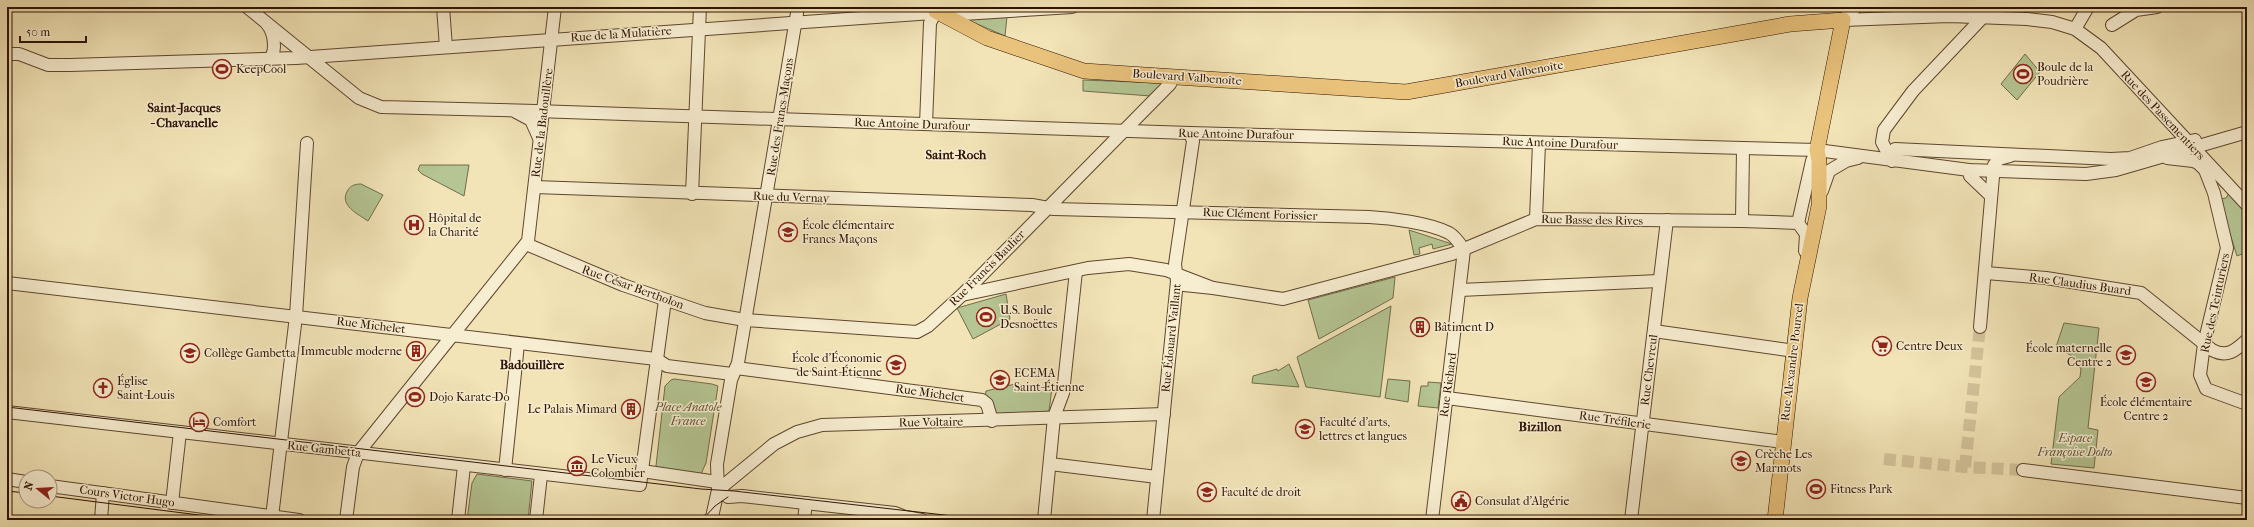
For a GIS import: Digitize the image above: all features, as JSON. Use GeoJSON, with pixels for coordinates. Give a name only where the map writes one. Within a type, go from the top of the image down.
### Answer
{"type":"FeatureCollection","features":[{"type":"Feature","properties":{"kind":"main road","name":"Boulevard Valbenoîte"},"geometry":{"type":"LineString","coordinates":[[935,11],[951,13],[987,38],[1084,71],[1406,92],[1790,24],[1843,20]]}},
{"type":"Feature","properties":{"kind":"main road","name":"Rue Alexandre Pourcel"},"geometry":{"type":"LineString","coordinates":[[1775,520],[1800,298],[1819,206],[1819,161],[1816,150],[1843,20]]}},
{"type":"Feature","properties":{"kind":"street","name":"Rue Antoine Durafour"},"geometry":{"type":"LineString","coordinates":[[247,7],[309,56],[358,98],[381,107],[543,111],[1123,131],[1816,150],[1966,170],[2086,174],[2116,170],[2165,157],[2192,145]]}},
{"type":"Feature","properties":{"kind":"street"},"geometry":{"type":"LineString","coordinates":[[443,7],[446,47]]}},
{"type":"Feature","properties":{"kind":"street","name":"Rue de la Badouillère"},"geometry":{"type":"LineString","coordinates":[[527,242],[535,187],[555,7]]}},
{"type":"Feature","properties":{"kind":"street"},"geometry":{"type":"LineString","coordinates":[[692,194],[700,7]]}},
{"type":"Feature","properties":{"kind":"street","name":"Rue des Francs-Maçons"},"geometry":{"type":"LineString","coordinates":[[734,371],[766,196],[798,7]]}},
{"type":"Feature","properties":{"kind":"street"},"geometry":{"type":"LineString","coordinates":[[951,13],[963,14],[1072,7]]}},
{"type":"Feature","properties":{"kind":"street"},"geometry":{"type":"LineString","coordinates":[[1843,20],[1856,7]]}},
{"type":"Feature","properties":{"kind":"street"},"geometry":{"type":"LineString","coordinates":[[2075,29],[2088,7]]}},
{"type":"Feature","properties":{"kind":"street"},"geometry":{"type":"LineString","coordinates":[[2112,25],[2136,10],[2157,7]]}},
{"type":"Feature","properties":{"kind":"street"},"geometry":{"type":"LineString","coordinates":[[926,124],[930,23],[935,11]]}},
{"type":"Feature","properties":{"kind":"street","name":"Rue de la Mulatière"},"geometry":{"type":"LineString","coordinates":[[10,54],[33,58],[48,65],[270,59],[699,28],[795,23],[935,11]]}},
{"type":"Feature","properties":{"kind":"street"},"geometry":{"type":"LineString","coordinates":[[1892,161],[1882,142],[1884,130],[1913,91],[1987,13]]}},
{"type":"Feature","properties":{"kind":"street","name":"Boulevard Valbenoîte"},"geometry":{"type":"LineString","coordinates":[[1843,20],[1987,13],[2033,20],[2075,29]]}},
{"type":"Feature","properties":{"kind":"street"},"geometry":{"type":"LineString","coordinates":[[266,23],[273,36],[273,53],[270,59]]}},
{"type":"Feature","properties":{"kind":"street","name":"Rue des Passementiers"},"geometry":{"type":"LineString","coordinates":[[2075,29],[2101,48],[2247,205]]}},
{"type":"Feature","properties":{"kind":"street","name":"Rue Francis Baulier"},"geometry":{"type":"LineString","coordinates":[[744,320],[917,332],[928,326],[962,295],[1170,84],[1172,78],[1171,76]]}},
{"type":"Feature","properties":{"kind":"street"},"geometry":{"type":"LineString","coordinates":[[515,111],[531,120],[540,141]]}},
{"type":"Feature","properties":{"kind":"street"},"geometry":{"type":"LineString","coordinates":[[2192,145],[2247,124]]}},
{"type":"Feature","properties":{"kind":"street"},"geometry":{"type":"LineString","coordinates":[[2116,170],[2132,162],[2174,149],[2177,144],[2179,131]]}},
{"type":"Feature","properties":{"kind":"street"},"geometry":{"type":"LineString","coordinates":[[1895,149],[2111,159],[2130,158],[2177,144],[2192,145],[2247,132]]}},
{"type":"Feature","properties":{"kind":"street","name":"Rue Édouard Vaillant"},"geometry":{"type":"LineString","coordinates":[[1153,520],[1177,277],[1175,264],[1184,212],[1193,141],[1190,133]]}},
{"type":"Feature","properties":{"kind":"street"},"geometry":{"type":"LineString","coordinates":[[272,517],[296,316],[307,143]]}},
{"type":"Feature","properties":{"kind":"street"},"geometry":{"type":"LineString","coordinates":[[1536,219],[1539,143]]}},
{"type":"Feature","properties":{"kind":"street"},"geometry":{"type":"LineString","coordinates":[[1742,221],[1743,148]]}},
{"type":"Feature","properties":{"kind":"street","name":"Rue Alexandre Pourcel"},"geometry":{"type":"LineString","coordinates":[[1798,223],[1812,161],[1816,150]]}},
{"type":"Feature","properties":{"kind":"street"},"geometry":{"type":"LineString","coordinates":[[1927,166],[1926,157],[1931,151]]}},
{"type":"Feature","properties":{"kind":"street"},"geometry":{"type":"LineString","coordinates":[[1969,152],[1970,162],[1966,170],[1970,176],[1991,196]]}},
{"type":"Feature","properties":{"kind":"street"},"geometry":{"type":"LineString","coordinates":[[1980,327],[1986,273],[1991,196],[1998,172],[1997,160],[2018,155]]}},
{"type":"Feature","properties":{"kind":"street","name":"Rue Alexandre Pourcel"},"geometry":{"type":"LineString","coordinates":[[1819,206],[1829,171],[1846,161],[1863,157]]}},
{"type":"Feature","properties":{"kind":"street","name":"Rue des Teinturiers"},"geometry":{"type":"LineString","coordinates":[[2165,157],[2198,163],[2205,170],[2214,193],[2227,248],[2204,344],[2200,375],[2206,390],[2247,404]]}},
{"type":"Feature","properties":{"kind":"street","name":"Rue du Vernay"},"geometry":{"type":"LineString","coordinates":[[535,187],[692,194],[1032,205],[1047,208]]}},
{"type":"Feature","properties":{"kind":"street","name":"Rue Clément Forissier"},"geometry":{"type":"LineString","coordinates":[[1047,208],[1394,219],[1450,233],[1464,250]]}},
{"type":"Feature","properties":{"kind":"street","name":"Rue Basse des Rives"},"geometry":{"type":"LineString","coordinates":[[1177,277],[1213,288],[1283,299],[1464,250],[1536,219],[1798,223]]}},
{"type":"Feature","properties":{"kind":"street","name":"Rue Chevreul"},"geometry":{"type":"LineString","coordinates":[[1631,520],[1667,220]]}},
{"type":"Feature","properties":{"kind":"street"},"geometry":{"type":"LineString","coordinates":[[1798,223],[1806,234],[1807,265]]}},
{"type":"Feature","properties":{"kind":"street"},"geometry":{"type":"LineString","coordinates":[[346,520],[353,467],[358,453],[527,242]]}},
{"type":"Feature","properties":{"kind":"street","name":"Rue César Bertholon"},"geometry":{"type":"LineString","coordinates":[[527,242],[623,285],[664,300],[705,313],[744,320]]}},
{"type":"Feature","properties":{"kind":"street","name":"Rue Richard"},"geometry":{"type":"LineString","coordinates":[[1432,520],[1464,250]]}},
{"type":"Feature","properties":{"kind":"street"},"geometry":{"type":"LineString","coordinates":[[962,295],[1076,271],[1129,264],[1177,277]]}},
{"type":"Feature","properties":{"kind":"street"},"geometry":{"type":"LineString","coordinates":[[1044,520],[1054,417],[1063,393],[1076,271]]}},
{"type":"Feature","properties":{"kind":"street","name":"Rue Claudius Buard"},"geometry":{"type":"LineString","coordinates":[[1986,273],[2046,278],[2141,293],[2212,350],[2225,355],[2235,350],[2247,340]]}},
{"type":"Feature","properties":{"kind":"street"},"geometry":{"type":"LineString","coordinates":[[1460,290],[1659,281]]}},
{"type":"Feature","properties":{"kind":"street","name":"Rue Michelet"},"geometry":{"type":"LineString","coordinates":[[7,283],[656,359],[667,366],[734,371],[982,400],[987,404],[992,421]]}},
{"type":"Feature","properties":{"kind":"street"},"geometry":{"type":"LineString","coordinates":[[664,300],[642,472],[717,486],[728,497],[742,496],[895,513],[905,518],[922,520]]}},
{"type":"Feature","properties":{"kind":"street"},"geometry":{"type":"LineString","coordinates":[[1654,331],[1795,351]]}},
{"type":"Feature","properties":{"kind":"street"},"geometry":{"type":"LineString","coordinates":[[505,470],[518,344]]}},
{"type":"Feature","properties":{"kind":"street"},"geometry":{"type":"LineString","coordinates":[[709,520],[717,486],[717,464],[734,371]]}},
{"type":"Feature","properties":{"kind":"street","name":"Rue Tréfilerie"},"geometry":{"type":"LineString","coordinates":[[1447,398],[1783,442]]}},
{"type":"Feature","properties":{"kind":"street","name":"Rue Gambetta"},"geometry":{"type":"LineString","coordinates":[[7,412],[280,445],[640,485],[642,472]]}},
{"type":"Feature","properties":{"kind":"street","name":"Rue Voltaire"},"geometry":{"type":"LineString","coordinates":[[717,486],[774,444],[797,432],[822,425],[992,421],[1054,417],[1164,414]]}},
{"type":"Feature","properties":{"kind":"street"},"geometry":{"type":"LineString","coordinates":[[172,503],[180,432]]}},
{"type":"Feature","properties":{"kind":"street"},"geometry":{"type":"LineString","coordinates":[[1050,464],[1157,477]]}},
{"type":"Feature","properties":{"kind":"street"},"geometry":{"type":"LineString","coordinates":[[458,520],[464,466]]}},
{"type":"Feature","properties":{"kind":"street"},"geometry":{"type":"LineString","coordinates":[[2023,470],[2247,498]]}},
{"type":"Feature","properties":{"kind":"street"},"geometry":{"type":"LineString","coordinates":[[536,520],[541,475]]}},
{"type":"Feature","properties":{"kind":"street"},"geometry":{"type":"LineString","coordinates":[[7,479],[18,481]]}},
{"type":"Feature","properties":{"kind":"street","name":"Cours Victor Hugo"},"geometry":{"type":"LineString","coordinates":[[58,487],[172,503],[226,515],[300,520]]}},
{"type":"Feature","properties":{"kind":"street"},"geometry":{"type":"LineString","coordinates":[[101,520],[103,493]]}},
{"type":"Feature","properties":{"kind":"street"},"geometry":{"type":"LineString","coordinates":[[804,520],[806,503]]}},
{"type":"Feature","properties":{"kind":"green space"},"geometry":{"type":"Polygon","coordinates":[[[1007,16],[1005,36],[968,20],[968,18],[1007,16]]]}},
{"type":"Feature","properties":{"kind":"green space","name":"Boule de la Poudrière"},"geometry":{"type":"Polygon","coordinates":[[[2025,54],[2040,72],[2017,100],[2001,84],[2025,54]]]}},
{"type":"Feature","properties":{"kind":"green space"},"geometry":{"type":"Polygon","coordinates":[[[1083,80],[1162,83],[1151,96],[1083,91],[1083,80]]]}},
{"type":"Feature","properties":{"kind":"green space"},"geometry":{"type":"Polygon","coordinates":[[[420,165],[469,165],[464,196],[422,174],[418,170],[420,165]]]}},
{"type":"Feature","properties":{"kind":"green space"},"geometry":{"type":"Polygon","coordinates":[[[357,184],[361,184],[383,195],[368,221],[350,208],[347,205],[346,200],[346,195],[349,188],[357,184]]]}},
{"type":"Feature","properties":{"kind":"green space"},"geometry":{"type":"Polygon","coordinates":[[[2229,193],[2247,213],[2247,252],[2237,256],[2219,199],[2226,198],[2229,193]]]}},
{"type":"Feature","properties":{"kind":"green space"},"geometry":{"type":"Polygon","coordinates":[[[1409,230],[1452,244],[1433,249],[1432,244],[1419,248],[1420,254],[1414,255],[1409,230]]]}},
{"type":"Feature","properties":{"kind":"green space"},"geometry":{"type":"Polygon","coordinates":[[[1395,277],[1393,298],[1319,339],[1308,300],[1395,277]]]}},
{"type":"Feature","properties":{"kind":"green space","name":"U.S. Boule Desnoëttes"},"geometry":{"type":"Polygon","coordinates":[[[1006,294],[1010,319],[973,339],[957,308],[1006,294]]]}},
{"type":"Feature","properties":{"kind":"green space"},"geometry":{"type":"Polygon","coordinates":[[[1391,306],[1380,397],[1306,387],[1297,357],[1391,306]]]}},
{"type":"Feature","properties":{"kind":"green space","name":"Espace Françoise Dolto"},"geometry":{"type":"Polygon","coordinates":[[[2064,323],[2099,328],[2088,428],[2098,430],[2094,468],[2051,464],[2059,397],[2080,377],[2081,369],[2072,356],[2056,347],[2064,323]]]}},
{"type":"Feature","properties":{"kind":"green space"},"geometry":{"type":"Polygon","coordinates":[[[1289,364],[1299,387],[1252,383],[1253,376],[1277,369],[1278,371],[1289,364]]]}},
{"type":"Feature","properties":{"kind":"green space","name":"Place Anatole France"},"geometry":{"type":"Polygon","coordinates":[[[674,379],[718,386],[706,463],[701,474],[657,468],[656,466],[665,386],[674,379]]]}},
{"type":"Feature","properties":{"kind":"green space"},"geometry":{"type":"Polygon","coordinates":[[[1388,379],[1410,381],[1408,402],[1385,398],[1388,379]]]}},
{"type":"Feature","properties":{"kind":"green space"},"geometry":{"type":"Polygon","coordinates":[[[1428,382],[1441,383],[1438,408],[1418,406],[1421,386],[1428,386],[1428,382]]]}},
{"type":"Feature","properties":{"kind":"green space"},"geometry":{"type":"Polygon","coordinates":[[[1015,384],[1052,388],[1049,411],[1025,415],[995,415],[985,397],[986,391],[1015,384]]]}},
{"type":"Feature","properties":{"kind":"green space"},"geometry":{"type":"Polygon","coordinates":[[[477,474],[532,481],[528,520],[467,520],[472,483],[477,474]]]}},
{"type":"Feature","properties":{"kind":"tunnel"},"geometry":{"type":"LineString","coordinates":[[1965,467],[1980,327]]}},
{"type":"Feature","properties":{"kind":"tunnel"},"geometry":{"type":"LineString","coordinates":[[1884,459],[1965,467],[2023,470]]}},
{"type":"Feature","properties":{"kind":"tram line"},"geometry":{"type":"LineString","coordinates":[[7,407],[701,489],[734,491],[988,520]]}},
{"type":"Feature","properties":{"kind":"tram line"},"geometry":{"type":"LineString","coordinates":[[7,491],[18,492]]}},
{"type":"Feature","properties":{"kind":"tram line"},"geometry":{"type":"LineString","coordinates":[[58,497],[238,520]]}},
{"type":"Feature","properties":{"kind":"tram line"},"geometry":{"type":"LineString","coordinates":[[702,520],[715,506],[728,497]]}},
{"type":"Feature","properties":{"kind":"place","name":"KeepCool"},"geometry":{"type":"Point","coordinates":[222,69]}},
{"type":"Feature","properties":{"kind":"place","name":"Boule de la Poudrière"},"geometry":{"type":"Point","coordinates":[2023,74]}},
{"type":"Feature","properties":{"kind":"place","name":"Hôpital de la Charité"},"geometry":{"type":"Point","coordinates":[414,225]}},
{"type":"Feature","properties":{"kind":"place","name":"École élémentaire Francs Maçons"},"geometry":{"type":"Point","coordinates":[788,232]}},
{"type":"Feature","properties":{"kind":"place","name":"U.S. Boule Desnoëttes"},"geometry":{"type":"Point","coordinates":[986,317]}},
{"type":"Feature","properties":{"kind":"place","name":"Bâtiment D"},"geometry":{"type":"Point","coordinates":[1420,327]}},
{"type":"Feature","properties":{"kind":"place","name":"Centre Deux"},"geometry":{"type":"Point","coordinates":[1882,346]}},
{"type":"Feature","properties":{"kind":"place","name":"Immeuble moderne"},"geometry":{"type":"Point","coordinates":[416,351]}},
{"type":"Feature","properties":{"kind":"place","name":"Collège Gambetta"},"geometry":{"type":"Point","coordinates":[190,353]}},
{"type":"Feature","properties":{"kind":"place","name":"École maternelle Centre 2"},"geometry":{"type":"Point","coordinates":[2126,355]}},
{"type":"Feature","properties":{"kind":"place","name":"École d’Économie de Saint-Étienne"},"geometry":{"type":"Point","coordinates":[896,365]}},
{"type":"Feature","properties":{"kind":"place","name":"ECEMA Saint-Étienne"},"geometry":{"type":"Point","coordinates":[1000,380]}},
{"type":"Feature","properties":{"kind":"place","name":"École élémentaire Centre 2"},"geometry":{"type":"Point","coordinates":[2146,382]}},
{"type":"Feature","properties":{"kind":"place","name":"Église Saint-Louis"},"geometry":{"type":"Point","coordinates":[103,388]}},
{"type":"Feature","properties":{"kind":"place","name":"Dojo Karate-Do"},"geometry":{"type":"Point","coordinates":[415,397]}},
{"type":"Feature","properties":{"kind":"place","name":"Le Palais Mimard"},"geometry":{"type":"Point","coordinates":[631,409]}},
{"type":"Feature","properties":{"kind":"place","name":"Comfort"},"geometry":{"type":"Point","coordinates":[199,422]}},
{"type":"Feature","properties":{"kind":"place","name":"Faculté d'arts, lettres et langues"},"geometry":{"type":"Point","coordinates":[1305,429]}},
{"type":"Feature","properties":{"kind":"place","name":"Crèche Les Marmots"},"geometry":{"type":"Point","coordinates":[1741,461]}},
{"type":"Feature","properties":{"kind":"place","name":"Le Vieux Colombier"},"geometry":{"type":"Point","coordinates":[577,466]}},
{"type":"Feature","properties":{"kind":"place","name":"Fitness Park"},"geometry":{"type":"Point","coordinates":[1816,489]}},
{"type":"Feature","properties":{"kind":"place","name":"Faculté de droit"},"geometry":{"type":"Point","coordinates":[1207,492]}},
{"type":"Feature","properties":{"kind":"place","name":"Consulat d'Algérie"},"geometry":{"type":"Point","coordinates":[1461,501]}},
{"type":"Feature","properties":{"kind":"district","name":"Saint-Jacques - Chavanelle"},"geometry":{"type":"Point","coordinates":[184,114]}},
{"type":"Feature","properties":{"kind":"district","name":"Saint-Roch"},"geometry":{"type":"Point","coordinates":[956,154]}},
{"type":"Feature","properties":{"kind":"district","name":"Badouillère"},"geometry":{"type":"Point","coordinates":[532,364]}},
{"type":"Feature","properties":{"kind":"district","name":"Bizillon"},"geometry":{"type":"Point","coordinates":[1540,426]}}]}
